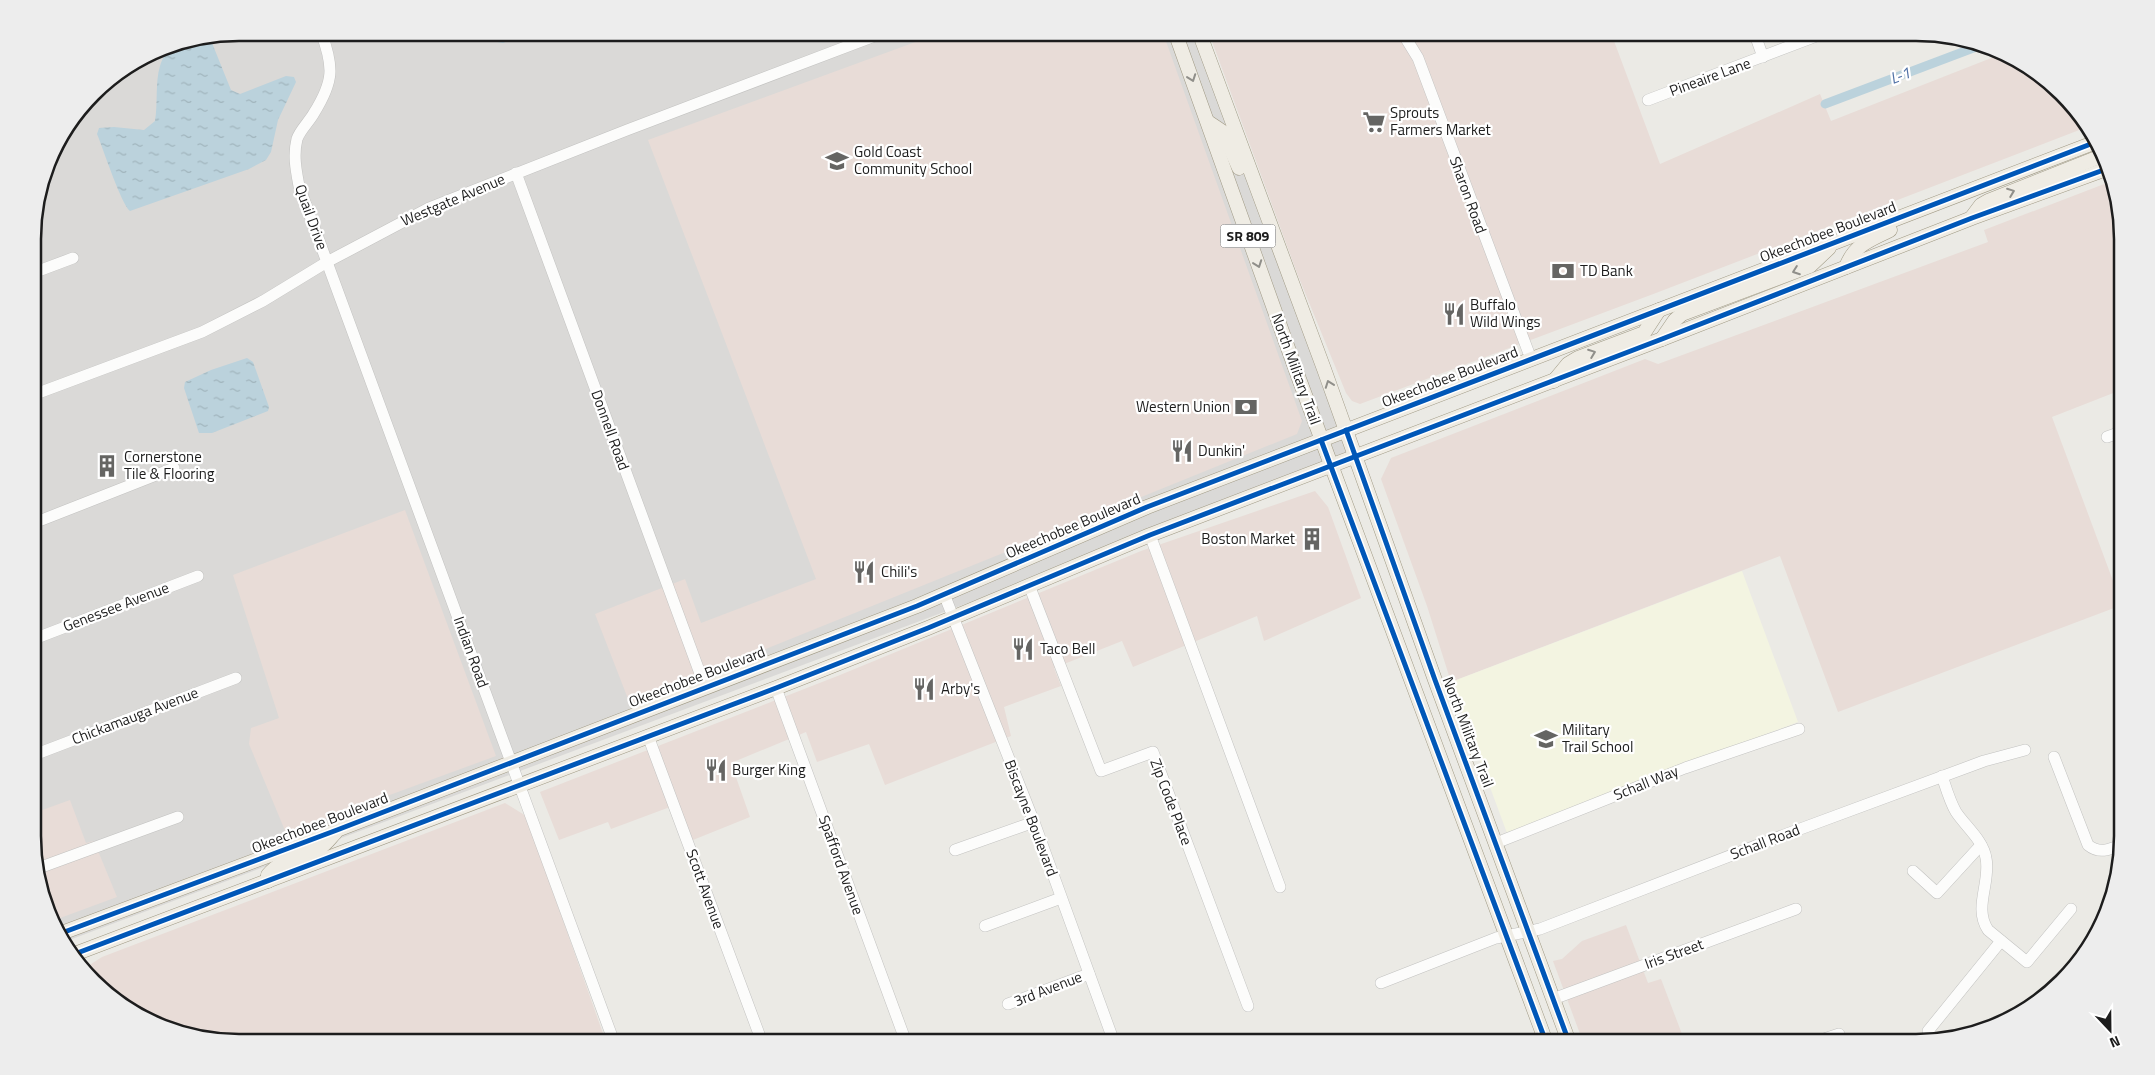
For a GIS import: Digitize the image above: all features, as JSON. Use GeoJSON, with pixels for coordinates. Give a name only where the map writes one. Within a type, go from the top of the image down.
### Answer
{"type":"FeatureCollection","features":[{"type":"Feature","properties":{"kind":"main road","name":"North Military Trail"},"geometry":{"type":"LineString","coordinates":[[1178,41],[1321,440],[1543,1034]]}},
{"type":"Feature","properties":{"kind":"main road","name":"North Military Trail"},"geometry":{"type":"LineString","coordinates":[[1202,41],[1566,1034]]}},
{"type":"Feature","properties":{"kind":"main road"},"geometry":{"type":"LineString","coordinates":[[1208,122],[1223,132],[1254,207],[1271,228]]}},
{"type":"Feature","properties":{"kind":"main road","name":"Okeechobee Boulevard"},"geometry":{"type":"LineString","coordinates":[[67,932],[337,830],[705,688],[944,594],[1147,507],[2089,145]]}},
{"type":"Feature","properties":{"kind":"main road"},"geometry":{"type":"LineString","coordinates":[[1972,218],[1981,205],[1988,201],[2096,158]]}},
{"type":"Feature","properties":{"kind":"main road"},"geometry":{"type":"LineString","coordinates":[[79,952],[776,688],[954,617],[1150,535],[1355,458],[1972,218],[2101,171]]}},
{"type":"Feature","properties":{"kind":"main road"},"geometry":{"type":"LineString","coordinates":[[1846,267],[1857,248],[1950,198]]}},
{"type":"Feature","properties":{"kind":"main road"},"geometry":{"type":"LineString","coordinates":[[1662,339],[1675,320],[1682,314],[1810,266],[1835,243]]}},
{"type":"Feature","properties":{"kind":"main road"},"geometry":{"type":"LineString","coordinates":[[1554,381],[1568,364],[1578,358],[1644,333],[1659,310]]}},
{"type":"Feature","properties":{"kind":"main road"},"geometry":{"type":"LineString","coordinates":[[1455,797],[1470,809],[1484,810]]}},
{"type":"Feature","properties":{"kind":"main road"},"geometry":{"type":"LineString","coordinates":[[268,880],[268,875],[272,869],[283,862],[322,846],[337,830]]}},
{"type":"Feature","properties":{"kind":"main road"},"geometry":{"type":"LineString","coordinates":[[84,958],[96,946]]}},
{"type":"Feature","properties":{"kind":"street","name":"Quail Drive"},"geometry":{"type":"LineString","coordinates":[[325,41],[330,55],[331,74],[326,90],[298,138],[295,160],[299,186],[328,262]]}},
{"type":"Feature","properties":{"kind":"street","name":"Westgate Avenue"},"geometry":{"type":"LineString","coordinates":[[41,392],[202,332],[263,301],[328,262],[429,208],[862,41]]}},
{"type":"Feature","properties":{"kind":"street","name":"Sharon Road"},"geometry":{"type":"LineString","coordinates":[[1408,41],[1418,58],[1531,359]]}},
{"type":"Feature","properties":{"kind":"street"},"geometry":{"type":"LineString","coordinates":[[1757,41],[1763,57]]}},
{"type":"Feature","properties":{"kind":"street","name":"Pineaire Lane"},"geometry":{"type":"LineString","coordinates":[[1648,100],[1804,41]]}},
{"type":"Feature","properties":{"kind":"street","name":"Donnell Road"},"geometry":{"type":"LineString","coordinates":[[516,173],[705,688]]}},
{"type":"Feature","properties":{"kind":"street"},"geometry":{"type":"LineString","coordinates":[[41,270],[73,258]]}},
{"type":"Feature","properties":{"kind":"street","name":"Indian Road"},"geometry":{"type":"LineString","coordinates":[[328,262],[611,1034]]}},
{"type":"Feature","properties":{"kind":"street"},"geometry":{"type":"LineString","coordinates":[[2107,437],[2114,434]]}},
{"type":"Feature","properties":{"kind":"street"},"geometry":{"type":"LineString","coordinates":[[41,520],[174,468]]}},
{"type":"Feature","properties":{"kind":"street"},"geometry":{"type":"LineString","coordinates":[[1150,535],[1280,887]]}},
{"type":"Feature","properties":{"kind":"street","name":"Genessee Avenue"},"geometry":{"type":"LineString","coordinates":[[41,636],[198,576]]}},
{"type":"Feature","properties":{"kind":"street","name":"Zip Code Place"},"geometry":{"type":"LineString","coordinates":[[1029,584],[1101,772],[1153,752],[1248,1006]]}},
{"type":"Feature","properties":{"kind":"street","name":"Biscayne Boulevard"},"geometry":{"type":"LineString","coordinates":[[944,594],[1034,822],[1111,1034]]}},
{"type":"Feature","properties":{"kind":"street","name":"Chickamauga Avenue"},"geometry":{"type":"LineString","coordinates":[[41,751],[236,678]]}},
{"type":"Feature","properties":{"kind":"street","name":"Spafford Avenue"},"geometry":{"type":"LineString","coordinates":[[776,688],[903,1034]]}},
{"type":"Feature","properties":{"kind":"street","name":"Schall Way"},"geometry":{"type":"LineString","coordinates":[[1496,843],[1685,768],[1799,729]]}},
{"type":"Feature","properties":{"kind":"street","name":"Scott Avenue"},"geometry":{"type":"LineString","coordinates":[[648,736],[759,1034]]}},
{"type":"Feature","properties":{"kind":"street","name":"Schall Road"},"geometry":{"type":"LineString","coordinates":[[1381,983],[1506,936],[1540,929],[1942,776],[1984,761],[2026,750]]}},
{"type":"Feature","properties":{"kind":"street"},"geometry":{"type":"LineString","coordinates":[[2054,758],[2088,845],[2099,850],[2113,849]]}},
{"type":"Feature","properties":{"kind":"street"},"geometry":{"type":"LineString","coordinates":[[1942,776],[1956,812],[1981,845],[1987,860],[1982,909],[1984,924],[2027,962],[2071,909]]}},
{"type":"Feature","properties":{"kind":"street"},"geometry":{"type":"LineString","coordinates":[[44,867],[178,816]]}},
{"type":"Feature","properties":{"kind":"street"},"geometry":{"type":"LineString","coordinates":[[956,850],[1034,822]]}},
{"type":"Feature","properties":{"kind":"street"},"geometry":{"type":"LineString","coordinates":[[1913,871],[1937,893],[1981,845]]}},
{"type":"Feature","properties":{"kind":"street"},"geometry":{"type":"LineString","coordinates":[[985,926],[1062,898]]}},
{"type":"Feature","properties":{"kind":"street","name":"Iris Street"},"geometry":{"type":"LineString","coordinates":[[1553,999],[1796,908]]}},
{"type":"Feature","properties":{"kind":"street"},"geometry":{"type":"LineString","coordinates":[[1928,1031],[2001,941]]}},
{"type":"Feature","properties":{"kind":"street","name":"3rd Avenue"},"geometry":{"type":"LineString","coordinates":[[1008,1004],[1089,974]]}},
{"type":"Feature","properties":{"kind":"shaded area"},"geometry":{"type":"Polygon","coordinates":[[[240,41],[1196,41],[1355,458],[71,939],[56,911],[45,874],[41,835],[41,240],[43,214],[48,188],[56,164],[68,140],[82,119],[99,99],[119,82],[140,68],[164,56],[201,45],[240,41]]]}},
{"type":"Feature","properties":{"kind":"shaded area"},"geometry":{"type":"Polygon","coordinates":[[[918,41],[1166,41],[1302,421],[1297,434],[630,704],[595,614],[685,579],[701,623],[816,579],[648,140],[918,41]]]}},
{"type":"Feature","properties":{"kind":"shaded area"},"geometry":{"type":"Polygon","coordinates":[[[1212,41],[1614,41],[1660,164],[1820,94],[1831,121],[1993,57],[2015,68],[2036,82],[2056,99],[2080,130],[1656,293],[1360,404],[1352,401],[1346,393],[1297,273],[1212,41]]]}},
{"type":"Feature","properties":{"kind":"shaded area"},"geometry":{"type":"Polygon","coordinates":[[[2105,183],[2112,214],[2114,240],[2114,393],[2052,417],[2114,584],[2114,608],[1838,712],[1780,556],[1451,682],[1427,606],[1381,479],[1391,458],[1645,359],[1658,364],[1988,242],[1984,230],[2105,183]]]}},
{"type":"Feature","properties":{"kind":"shaded area"},"geometry":{"type":"Polygon","coordinates":[[[1315,491],[1328,507],[1361,598],[1264,641],[1257,616],[1133,667],[1122,641],[1054,668],[1061,686],[1004,707],[1011,736],[885,785],[869,744],[817,762],[806,732],[731,763],[750,817],[683,844],[670,807],[611,829],[608,822],[559,840],[540,792],[840,675],[1141,551],[1315,491]]]}},
{"type":"Feature","properties":{"kind":"shaded area"},"geometry":{"type":"Polygon","coordinates":[[[405,510],[496,756],[286,833],[249,744],[251,728],[279,718],[233,575],[405,510]]]}},
{"type":"Feature","properties":{"kind":"shaded area"},"geometry":{"type":"Polygon","coordinates":[[[1742,571],[1798,722],[1507,833],[1451,682],[1742,571]]]}},
{"type":"Feature","properties":{"kind":"shaded area"},"geometry":{"type":"Polygon","coordinates":[[[70,800],[86,843],[94,841],[117,897],[60,918],[45,874],[41,835],[41,810],[70,800]]]}},
{"type":"Feature","properties":{"kind":"shaded area"},"geometry":{"type":"Polygon","coordinates":[[[505,803],[526,816],[603,1034],[240,1034],[214,1032],[188,1027],[164,1019],[129,1000],[99,976],[90,965],[102,957],[505,803]]]}},
{"type":"Feature","properties":{"kind":"shaded area"},"geometry":{"type":"Polygon","coordinates":[[[1626,925],[1648,983],[1661,979],[1682,1034],[1580,1034],[1553,961],[1562,959],[1582,941],[1626,925]]]}},
{"type":"Feature","properties":{"kind":"water"},"geometry":{"type":"Polygon","coordinates":[[[212,43],[231,90],[240,94],[286,76],[294,77],[296,82],[278,120],[271,152],[266,160],[249,169],[130,211],[122,198],[97,134],[99,128],[114,127],[144,130],[155,121],[160,66],[164,56],[188,48],[212,43]]]}},
{"type":"Feature","properties":{"kind":"water"},"geometry":{"type":"Polygon","coordinates":[[[247,358],[253,362],[269,407],[268,411],[212,433],[199,433],[184,388],[185,382],[211,370],[247,358]]]}},
{"type":"Feature","properties":{"kind":"waterway","name":"L-1"},"geometry":{"type":"LineString","coordinates":[[1825,104],[1970,49]]}},
{"type":"Feature","properties":{"kind":"cycle path"},"geometry":{"type":"LineString","coordinates":[[66,931],[337,830],[917,606],[1147,507],[2089,145]]}},
{"type":"Feature","properties":{"kind":"cycle path"},"geometry":{"type":"LineString","coordinates":[[79,952],[776,688],[928,628],[1150,535],[1972,218],[2101,171]]}},
{"type":"Feature","properties":{"kind":"cycle path"},"geometry":{"type":"LineString","coordinates":[[1346,430],[1435,680],[1566,1034]]}},
{"type":"Feature","properties":{"kind":"cycle path"},"geometry":{"type":"LineString","coordinates":[[1321,440],[1543,1034]]}},
{"type":"Feature","properties":{"kind":"place","name":"Sprouts Farmers Market"},"geometry":{"type":"Point","coordinates":[1374,122]}},
{"type":"Feature","properties":{"kind":"place","name":"Gold Coast Community School"},"geometry":{"type":"Point","coordinates":[837,161]}},
{"type":"Feature","properties":{"kind":"place","name":"TD Bank"},"geometry":{"type":"Point","coordinates":[1563,271]}},
{"type":"Feature","properties":{"kind":"place","name":"Buffalo Wild Wings"},"geometry":{"type":"Point","coordinates":[1454,314]}},
{"type":"Feature","properties":{"kind":"place","name":"Western Union"},"geometry":{"type":"Point","coordinates":[1246,407]}},
{"type":"Feature","properties":{"kind":"place","name":"Dunkin'"},"geometry":{"type":"Point","coordinates":[1182,451]}},
{"type":"Feature","properties":{"kind":"place","name":"Cornerstone Tile & Flooring"},"geometry":{"type":"Point","coordinates":[107,466]}},
{"type":"Feature","properties":{"kind":"place","name":"Boston Market"},"geometry":{"type":"Point","coordinates":[1312,539]}},
{"type":"Feature","properties":{"kind":"place","name":"Chili's"},"geometry":{"type":"Point","coordinates":[864,572]}},
{"type":"Feature","properties":{"kind":"place","name":"Taco Bell"},"geometry":{"type":"Point","coordinates":[1023,649]}},
{"type":"Feature","properties":{"kind":"place","name":"Arby's"},"geometry":{"type":"Point","coordinates":[924,689]}},
{"type":"Feature","properties":{"kind":"place","name":"Military Trail School"},"geometry":{"type":"Point","coordinates":[1546,739]}},
{"type":"Feature","properties":{"kind":"place","name":"Burger King"},"geometry":{"type":"Point","coordinates":[716,770]}}]}
